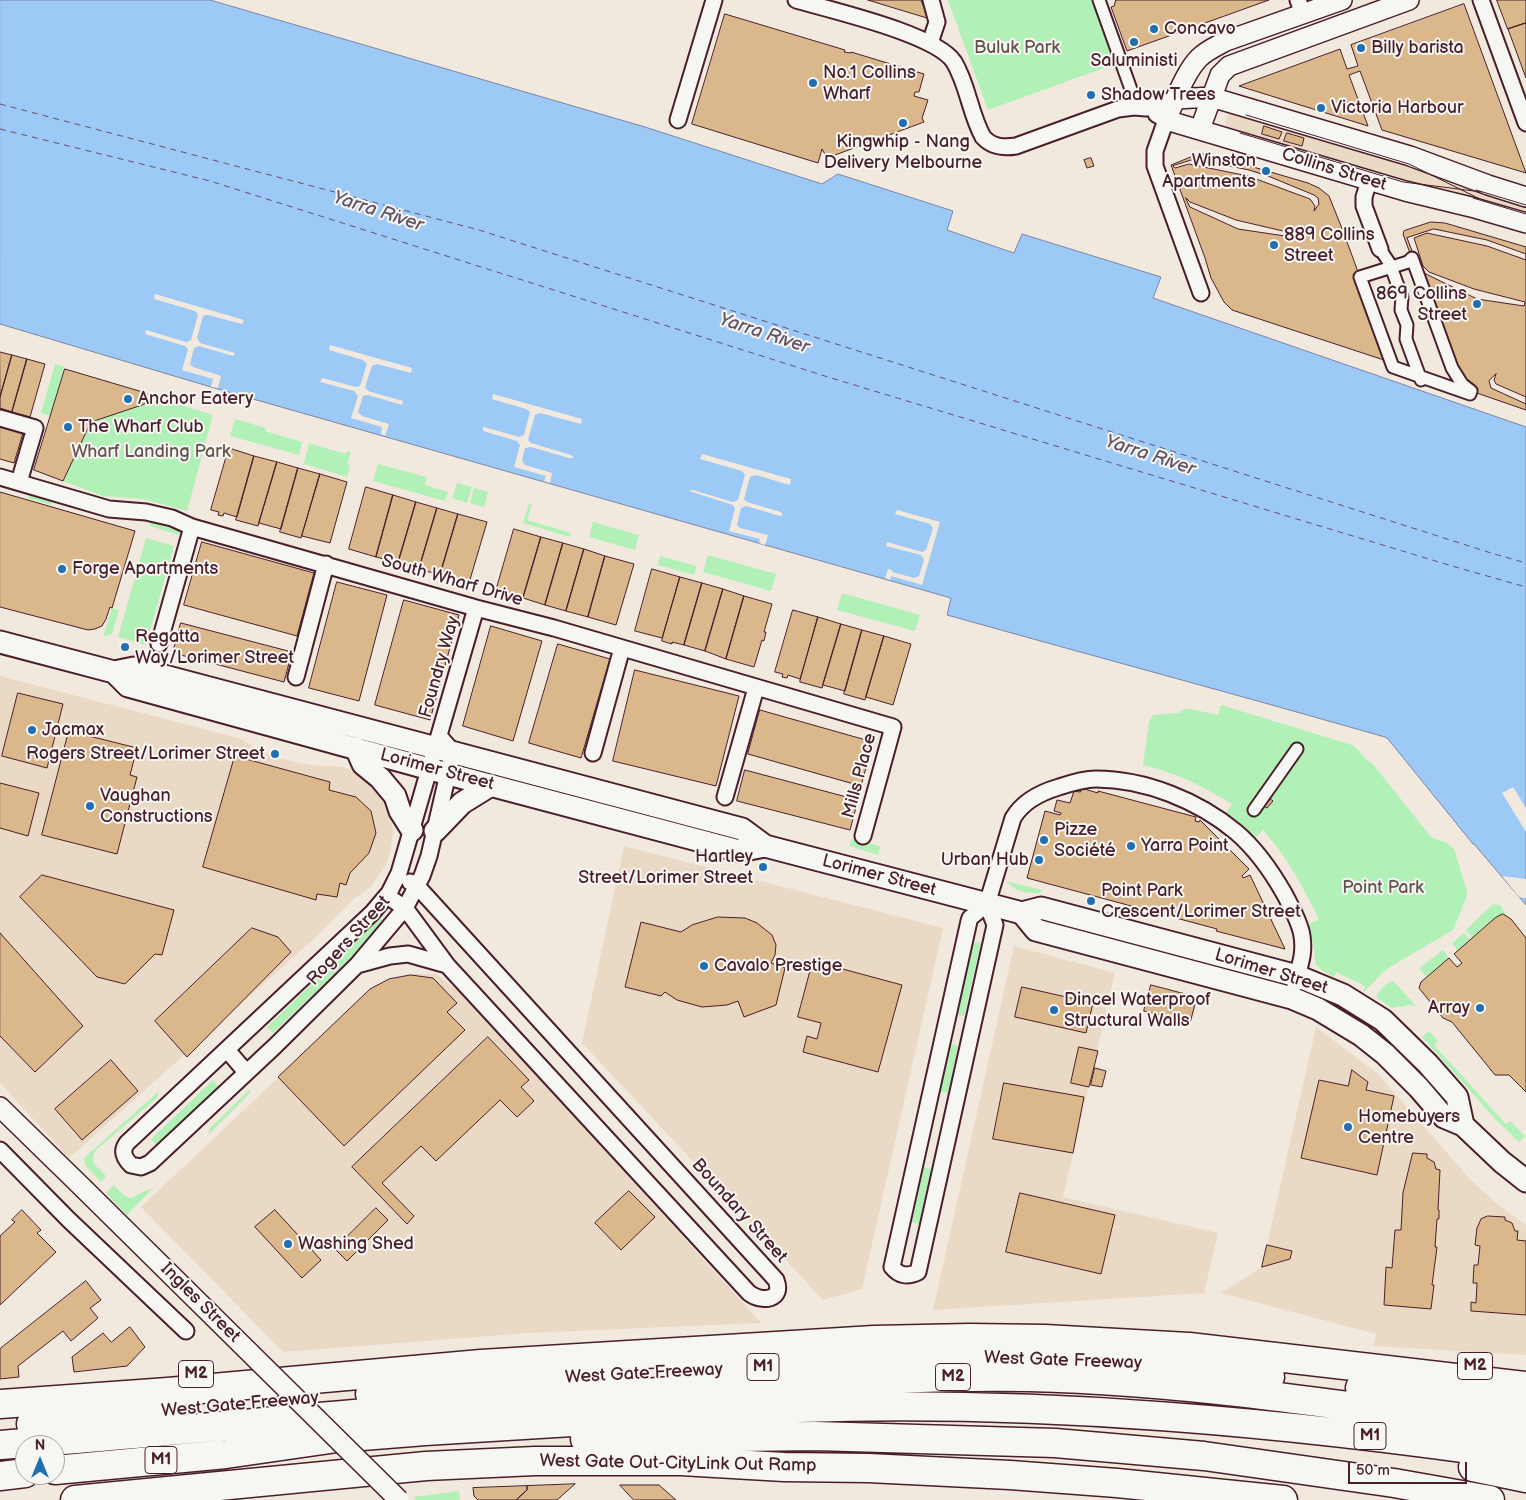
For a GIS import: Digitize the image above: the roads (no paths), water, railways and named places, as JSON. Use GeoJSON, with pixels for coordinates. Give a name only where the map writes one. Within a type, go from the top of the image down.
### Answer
{"type":"FeatureCollection","features":[{"type":"Feature","properties":{"kind":"highway","name":"M2"},"geometry":{"type":"LineString","coordinates":[[0,1390],[527,1346],[828,1328],[983,1323],[1121,1327],[1206,1334],[1425,1361],[1526,1370]]}},
{"type":"Feature","properties":{"kind":"highway"},"geometry":{"type":"LineString","coordinates":[[0,1404],[168,1392],[481,1364],[874,1340],[969,1338],[1072,1340],[1188,1347],[1526,1386]]}},
{"type":"Feature","properties":{"kind":"highway","name":"West Gate Freeway"},"geometry":{"type":"LineString","coordinates":[[0,1426],[455,1386],[936,1358],[1110,1361],[1200,1368],[1526,1410]]}},
{"type":"Feature","properties":{"kind":"highway","name":"M2"},"geometry":{"type":"LineString","coordinates":[[0,1445],[489,1403],[941,1377],[1030,1377],[1134,1382],[1335,1404],[1526,1431]]}},
{"type":"Feature","properties":{"kind":"highway"},"geometry":{"type":"LineString","coordinates":[[1477,1381],[1526,1390]]}},
{"type":"Feature","properties":{"kind":"highway","name":"M1"},"geometry":{"type":"LineString","coordinates":[[65,1469],[226,1454],[337,1438],[415,1432],[800,1408],[947,1406],[1028,1408],[1213,1421],[1400,1439],[1526,1457]]}},
{"type":"Feature","properties":{"kind":"highway"},"geometry":{"type":"LineString","coordinates":[[1213,1421],[1526,1478]]}},
{"type":"Feature","properties":{"kind":"highway"},"geometry":{"type":"LineString","coordinates":[[226,1454],[338,1454],[541,1440],[806,1436],[1054,1443],[1204,1456],[1394,1483],[1490,1500]]}},
{"type":"Feature","properties":{"kind":"highway"},"geometry":{"type":"LineString","coordinates":[[681,1461],[784,1456],[874,1457],[1051,1464],[1394,1483]]}},
{"type":"Feature","properties":{"kind":"highway","name":"West Gate Out-CityLink Out Ramp"},"geometry":{"type":"LineString","coordinates":[[75,1500],[426,1466],[535,1461],[681,1461],[784,1467],[868,1468],[1010,1474],[1283,1500]]}},
{"type":"Feature","properties":{"kind":"highway"},"geometry":{"type":"LineString","coordinates":[[0,1476],[15,1474]]}},
{"type":"Feature","properties":{"kind":"main road","name":"Lorimer Street"},"geometry":{"type":"LineString","coordinates":[[0,642],[114,672],[134,668],[443,745],[742,829],[765,846],[1022,914],[1036,930],[1292,998],[1318,1009],[1361,1034],[1385,1054],[1419,1088],[1444,1117],[1464,1125],[1502,1162],[1526,1182]]}},
{"type":"Feature","properties":{"kind":"main road","name":"Lorimer Street"},"geometry":{"type":"LineString","coordinates":[[114,672],[128,686],[439,771],[739,850],[765,846]]}},
{"type":"Feature","properties":{"kind":"main road"},"geometry":{"type":"LineString","coordinates":[[356,748],[362,764],[380,778],[395,796],[400,810],[412,830]]}},
{"type":"Feature","properties":{"kind":"main road"},"geometry":{"type":"LineString","coordinates":[[435,830],[462,803],[491,784]]}},
{"type":"Feature","properties":{"kind":"main road","name":"Lorimer Street"},"geometry":{"type":"LineString","coordinates":[[1022,914],[1041,908],[1297,976],[1343,995],[1383,1020],[1416,1050],[1457,1097],[1464,1125]]}},
{"type":"Feature","properties":{"kind":"street"},"geometry":{"type":"LineString","coordinates":[[678,120],[714,0]]}},
{"type":"Feature","properties":{"kind":"street","name":"Collins Street"},"geometry":{"type":"LineString","coordinates":[[796,0],[902,32],[930,43],[946,53],[954,63],[982,133],[990,143],[999,147],[1011,147],[1021,144],[1122,108],[1146,108],[1176,99],[1211,97],[1410,156],[1526,197]]}},
{"type":"Feature","properties":{"kind":"street"},"geometry":{"type":"LineString","coordinates":[[930,43],[937,22],[931,0]]}},
{"type":"Feature","properties":{"kind":"street"},"geometry":{"type":"LineString","coordinates":[[1099,0],[1133,95]]}},
{"type":"Feature","properties":{"kind":"street"},"geometry":{"type":"LineString","coordinates":[[1201,293],[1154,161],[1155,151],[1166,120],[1176,99],[1194,64],[1210,50],[1301,7],[1342,0]]}},
{"type":"Feature","properties":{"kind":"street"},"geometry":{"type":"LineString","coordinates":[[1200,130],[1221,74],[1229,66],[1409,0]]}},
{"type":"Feature","properties":{"kind":"street"},"geometry":{"type":"LineString","coordinates":[[1481,0],[1526,123]]}},
{"type":"Feature","properties":{"kind":"street"},"geometry":{"type":"LineString","coordinates":[[1301,7],[1311,36]]}},
{"type":"Feature","properties":{"kind":"street","name":"Collins Street"},"geometry":{"type":"LineString","coordinates":[[1146,108],[1166,120],[1369,180],[1526,223]]}},
{"type":"Feature","properties":{"kind":"street"},"geometry":{"type":"LineString","coordinates":[[1369,180],[1364,197],[1364,206],[1380,249],[1391,267],[1402,297],[1401,310],[1407,325],[1406,339],[1422,380]]}},
{"type":"Feature","properties":{"kind":"street"},"geometry":{"type":"LineString","coordinates":[[1412,258],[1452,368],[1462,384],[1471,390],[1470,394],[1422,380],[1393,367],[1360,277],[1391,267],[1408,262],[1412,258]]}},
{"type":"Feature","properties":{"kind":"street"},"geometry":{"type":"LineString","coordinates":[[0,418],[35,428],[19,482]]}},
{"type":"Feature","properties":{"kind":"street","name":"South Wharf Drive"},"geometry":{"type":"LineString","coordinates":[[0,477],[109,509],[146,512],[172,518],[192,527],[622,648],[892,727]]}},
{"type":"Feature","properties":{"kind":"street"},"geometry":{"type":"LineString","coordinates":[[158,644],[192,527]]}},
{"type":"Feature","properties":{"kind":"street"},"geometry":{"type":"LineString","coordinates":[[296,677],[326,564]]}},
{"type":"Feature","properties":{"kind":"street","name":"Foundry Way"},"geometry":{"type":"LineString","coordinates":[[443,745],[476,608]]}},
{"type":"Feature","properties":{"kind":"street"},"geometry":{"type":"LineString","coordinates":[[593,753],[622,648]]}},
{"type":"Feature","properties":{"kind":"street"},"geometry":{"type":"LineString","coordinates":[[725,797],[756,688]]}},
{"type":"Feature","properties":{"kind":"street","name":"Mills Place"},"geometry":{"type":"LineString","coordinates":[[863,836],[892,727]]}},
{"type":"Feature","properties":{"kind":"street","name":"Rogers Street"},"geometry":{"type":"LineString","coordinates":[[439,771],[412,830],[398,876],[387,896],[372,914],[128,1143],[124,1150],[127,1160],[136,1167],[144,1167],[150,1163],[357,965],[405,908],[427,862],[435,830],[439,771],[443,745]]}},
{"type":"Feature","properties":{"kind":"street"},"geometry":{"type":"LineString","coordinates":[[1254,810],[1297,750]]}},
{"type":"Feature","properties":{"kind":"street"},"geometry":{"type":"LineString","coordinates":[[987,904],[995,925],[918,1272],[910,1276],[897,1273],[892,1267],[970,918],[987,904],[1013,818],[1020,808],[1037,796],[1054,788],[1085,780],[1109,780],[1149,787],[1195,805],[1237,833],[1264,862],[1288,900],[1302,935],[1303,954],[1292,998]]}},
{"type":"Feature","properties":{"kind":"street","name":"Boundary Street"},"geometry":{"type":"LineString","coordinates":[[387,896],[405,908],[448,965],[749,1293],[754,1297],[762,1298],[775,1295],[778,1287],[776,1280],[417,886],[398,876]]}},
{"type":"Feature","properties":{"kind":"street"},"geometry":{"type":"LineString","coordinates":[[357,965],[390,956],[408,954],[448,965]]}},
{"type":"Feature","properties":{"kind":"street"},"geometry":{"type":"LineString","coordinates":[[945,1026],[971,1032]]}},
{"type":"Feature","properties":{"kind":"street"},"geometry":{"type":"LineString","coordinates":[[227,1050],[246,1072]]}},
{"type":"Feature","properties":{"kind":"street","name":"Ingles Street"},"geometry":{"type":"LineString","coordinates":[[0,1107],[399,1500]]}},
{"type":"Feature","properties":{"kind":"street"},"geometry":{"type":"LineString","coordinates":[[921,1133],[948,1139]]}},
{"type":"Feature","properties":{"kind":"street","name":"Ingles Street"},"geometry":{"type":"LineString","coordinates":[[0,1150],[69,1220],[186,1331]]}},
{"type":"Feature","properties":{"kind":"water","name":"Yarra River"},"geometry":{"type":"Polygon","coordinates":[[[0,0],[210,0],[645,127],[822,184],[838,174],[953,211],[947,230],[1014,253],[1022,234],[1161,277],[1153,298],[1526,427],[1526,905],[1385,737],[947,615],[951,598],[211,387],[0,324],[0,0]]]}},
{"type":"Feature","properties":{"kind":"tram line"},"geometry":{"type":"LineString","coordinates":[[1246,115],[1409,164],[1480,199]]}},
{"type":"Feature","properties":{"kind":"tram line"},"geometry":{"type":"LineString","coordinates":[[1240,133],[1403,182],[1482,192]]}},
{"type":"Feature","properties":{"kind":"tram line"},"geometry":{"type":"LineString","coordinates":[[1476,190],[1526,205]]}},
{"type":"Feature","properties":{"kind":"tram line"},"geometry":{"type":"LineString","coordinates":[[1473,198],[1526,214]]}},
{"type":"Feature","properties":{"kind":"place","name":"Concavo"},"geometry":{"type":"Point","coordinates":[1154,29]}},
{"type":"Feature","properties":{"kind":"place","name":"Saluministi"},"geometry":{"type":"Point","coordinates":[1134,42]}},
{"type":"Feature","properties":{"kind":"place","name":"Billy barista"},"geometry":{"type":"Point","coordinates":[1361,48]}},
{"type":"Feature","properties":{"kind":"place","name":"No.1 Collins Wharf"},"geometry":{"type":"Point","coordinates":[813,83]}},
{"type":"Feature","properties":{"kind":"place","name":"Shadow Trees"},"geometry":{"type":"Point","coordinates":[1091,95]}},
{"type":"Feature","properties":{"kind":"place","name":"Victoria Harbour"},"geometry":{"type":"Point","coordinates":[1321,108]}},
{"type":"Feature","properties":{"kind":"place","name":"Kingwhip - Nang Delivery Melbourne"},"geometry":{"type":"Point","coordinates":[903,123]}},
{"type":"Feature","properties":{"kind":"place","name":"Winston Apartments"},"geometry":{"type":"Point","coordinates":[1266,171]}},
{"type":"Feature","properties":{"kind":"place","name":"889 Collins Street"},"geometry":{"type":"Point","coordinates":[1274,245]}},
{"type":"Feature","properties":{"kind":"place","name":"869 Collins Street"},"geometry":{"type":"Point","coordinates":[1477,304]}},
{"type":"Feature","properties":{"kind":"place","name":"Anchor Eatery"},"geometry":{"type":"Point","coordinates":[128,399]}},
{"type":"Feature","properties":{"kind":"place","name":"The Wharf Club"},"geometry":{"type":"Point","coordinates":[68,427]}},
{"type":"Feature","properties":{"kind":"place","name":"Forge Apartments"},"geometry":{"type":"Point","coordinates":[62,569]}},
{"type":"Feature","properties":{"kind":"place","name":"Regatta Way/Lorimer Street"},"geometry":{"type":"Point","coordinates":[125,647]}},
{"type":"Feature","properties":{"kind":"place","name":"Jacmax"},"geometry":{"type":"Point","coordinates":[32,730]}},
{"type":"Feature","properties":{"kind":"place","name":"Rogers Street/Lorimer Street"},"geometry":{"type":"Point","coordinates":[275,754]}},
{"type":"Feature","properties":{"kind":"place","name":"Vaughan Constructions"},"geometry":{"type":"Point","coordinates":[90,806]}},
{"type":"Feature","properties":{"kind":"place","name":"Pizze Société"},"geometry":{"type":"Point","coordinates":[1044,840]}},
{"type":"Feature","properties":{"kind":"place","name":"Yarra Point"},"geometry":{"type":"Point","coordinates":[1131,846]}},
{"type":"Feature","properties":{"kind":"place","name":"Urban Hub"},"geometry":{"type":"Point","coordinates":[1039,860]}},
{"type":"Feature","properties":{"kind":"place","name":"Hartley Street/Lorimer Street"},"geometry":{"type":"Point","coordinates":[763,867]}},
{"type":"Feature","properties":{"kind":"place","name":"Point Park Crescent/Lorimer Street"},"geometry":{"type":"Point","coordinates":[1091,901]}},
{"type":"Feature","properties":{"kind":"place","name":"Cavalo Prestige"},"geometry":{"type":"Point","coordinates":[704,966]}},
{"type":"Feature","properties":{"kind":"place","name":"Array"},"geometry":{"type":"Point","coordinates":[1480,1008]}},
{"type":"Feature","properties":{"kind":"place","name":"Dincel Waterproof Structural Walls"},"geometry":{"type":"Point","coordinates":[1054,1010]}},
{"type":"Feature","properties":{"kind":"place","name":"Homebuyers Centre"},"geometry":{"type":"Point","coordinates":[1348,1127]}},
{"type":"Feature","properties":{"kind":"place","name":"Washing Shed"},"geometry":{"type":"Point","coordinates":[288,1244]}},
{"type":"Feature","properties":{"kind":"park label","name":"Buluk Park"},"geometry":{"type":"Point","coordinates":[1017,48]}},
{"type":"Feature","properties":{"kind":"park label","name":"Wharf Landing Park"},"geometry":{"type":"Point","coordinates":[151,452]}},
{"type":"Feature","properties":{"kind":"park label","name":"Point Park"},"geometry":{"type":"Point","coordinates":[1383,888]}}]}
